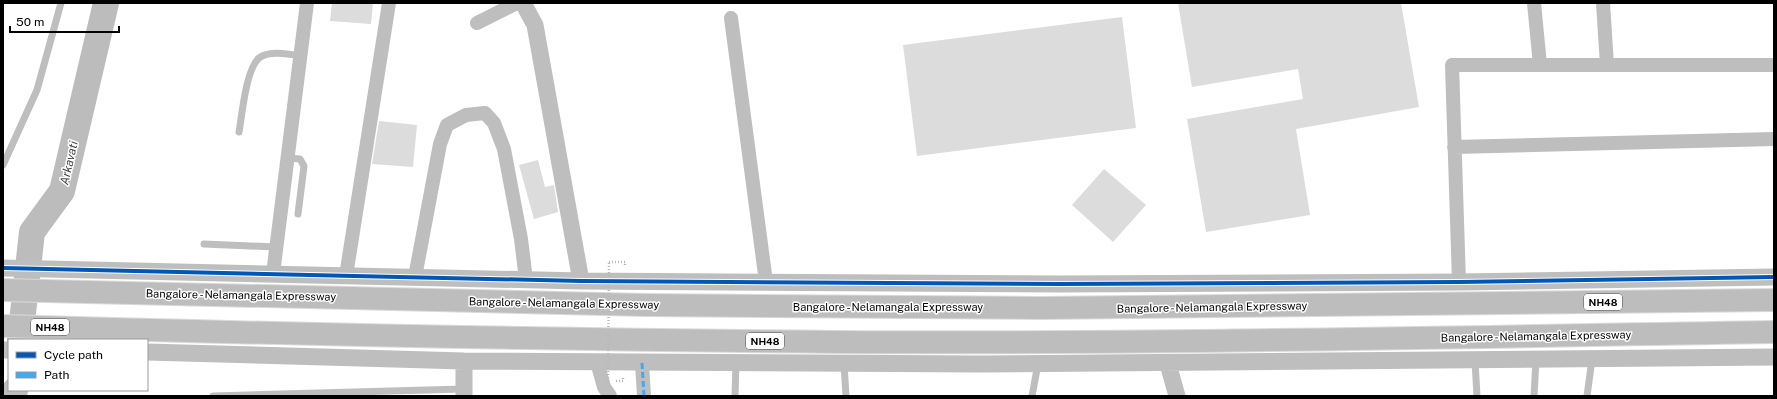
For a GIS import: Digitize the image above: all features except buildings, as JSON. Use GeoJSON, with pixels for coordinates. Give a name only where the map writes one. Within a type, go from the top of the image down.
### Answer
{"type":"FeatureCollection","features":[{"type":"Feature","properties":{"kind":"highway","name":"Bangalore - Nelamangala Expressway"},"geometry":{"type":"LineString","coordinates":[[3,290],[97,281],[653,306],[1039,308],[1774,300]]}},
{"type":"Feature","properties":{"kind":"highway","name":"Bangalore - Nelamangala Expressway"},"geometry":{"type":"LineString","coordinates":[[3,326],[503,337],[842,342],[1165,341],[1774,332]]}},
{"type":"Feature","properties":{"kind":"street"},"geometry":{"type":"LineString","coordinates":[[273,274],[308,3]]}},
{"type":"Feature","properties":{"kind":"street"},"geometry":{"type":"LineString","coordinates":[[346,276],[389,3]]}},
{"type":"Feature","properties":{"kind":"street"},"geometry":{"type":"LineString","coordinates":[[476,23],[517,3]]}},
{"type":"Feature","properties":{"kind":"street"},"geometry":{"type":"LineString","coordinates":[[523,3],[536,25],[581,281]]}},
{"type":"Feature","properties":{"kind":"street"},"geometry":{"type":"LineString","coordinates":[[1534,3],[1540,65]]}},
{"type":"Feature","properties":{"kind":"street"},"geometry":{"type":"LineString","coordinates":[[1603,3],[1607,65]]}},
{"type":"Feature","properties":{"kind":"street"},"geometry":{"type":"LineString","coordinates":[[731,18],[766,282]]}},
{"type":"Feature","properties":{"kind":"street"},"geometry":{"type":"LineString","coordinates":[[1459,282],[1452,65],[1774,65]]}},
{"type":"Feature","properties":{"kind":"street"},"geometry":{"type":"LineString","coordinates":[[416,277],[440,144],[447,125],[466,115],[485,113],[494,123],[504,149],[521,239],[526,280]]}},
{"type":"Feature","properties":{"kind":"street"},"geometry":{"type":"LineString","coordinates":[[1454,147],[1774,139]]}},
{"type":"Feature","properties":{"kind":"street"},"geometry":{"type":"LineString","coordinates":[[3,268],[22,269],[97,281],[273,274],[581,281],[1059,284],[1459,282],[1774,277]]}},
{"type":"Feature","properties":{"kind":"street"},"geometry":{"type":"LineString","coordinates":[[148,352],[464,361],[844,364],[1168,364],[1774,357]]}},
{"type":"Feature","properties":{"kind":"street"},"geometry":{"type":"LineString","coordinates":[[464,361],[464,393]]}},
{"type":"Feature","properties":{"kind":"street"},"geometry":{"type":"LineString","coordinates":[[597,362],[604,387],[610,396]]}},
{"type":"Feature","properties":{"kind":"street"},"geometry":{"type":"LineString","coordinates":[[642,362],[644,396]]}},
{"type":"Feature","properties":{"kind":"street"},"geometry":{"type":"LineString","coordinates":[[1168,364],[1177,396]]}},
{"type":"Feature","properties":{"kind":"lane"},"geometry":{"type":"LineString","coordinates":[[3,166],[37,90],[61,3]]}},
{"type":"Feature","properties":{"kind":"lane"},"geometry":{"type":"LineString","coordinates":[[239,132],[249,74],[259,58],[275,53],[301,56]]}},
{"type":"Feature","properties":{"kind":"lane"},"geometry":{"type":"LineString","coordinates":[[288,158],[300,159],[304,166],[298,214]]}},
{"type":"Feature","properties":{"kind":"lane"},"geometry":{"type":"LineString","coordinates":[[204,244],[276,247]]}},
{"type":"Feature","properties":{"kind":"lane"},"geometry":{"type":"LineString","coordinates":[[1587,396],[1592,359]]}},
{"type":"Feature","properties":{"kind":"lane"},"geometry":{"type":"LineString","coordinates":[[1534,396],[1536,360]]}},
{"type":"Feature","properties":{"kind":"lane"},"geometry":{"type":"LineString","coordinates":[[1475,361],[1477,396]]}},
{"type":"Feature","properties":{"kind":"lane"},"geometry":{"type":"LineString","coordinates":[[735,396],[736,363]]}},
{"type":"Feature","properties":{"kind":"lane"},"geometry":{"type":"LineString","coordinates":[[844,364],[846,396]]}},
{"type":"Feature","properties":{"kind":"lane"},"geometry":{"type":"LineString","coordinates":[[1032,396],[1038,364]]}},
{"type":"Feature","properties":{"kind":"lane"},"geometry":{"type":"LineString","coordinates":[[213,396],[464,393]]}},
{"type":"Feature","properties":{"kind":"path"},"geometry":{"type":"LineString","coordinates":[[608,381],[608,262],[626,262]]}},
{"type":"Feature","properties":{"kind":"waterway","name":"Arkavati"},"geometry":{"type":"LineString","coordinates":[[20,339],[32,232],[62,191],[106,3]]}},
{"type":"Feature","properties":{"kind":"waterway","name":"Arkavati"},"geometry":{"type":"LineString","coordinates":[[14,396],[15,391]]}},
{"type":"Feature","properties":{"kind":"marked path"},"geometry":{"type":"LineString","coordinates":[[642,363],[644,396]]}},
{"type":"Feature","properties":{"kind":"cycle path"},"geometry":{"type":"LineString","coordinates":[[3,268],[581,281],[1059,284],[1459,282],[1774,277]]}}]}
